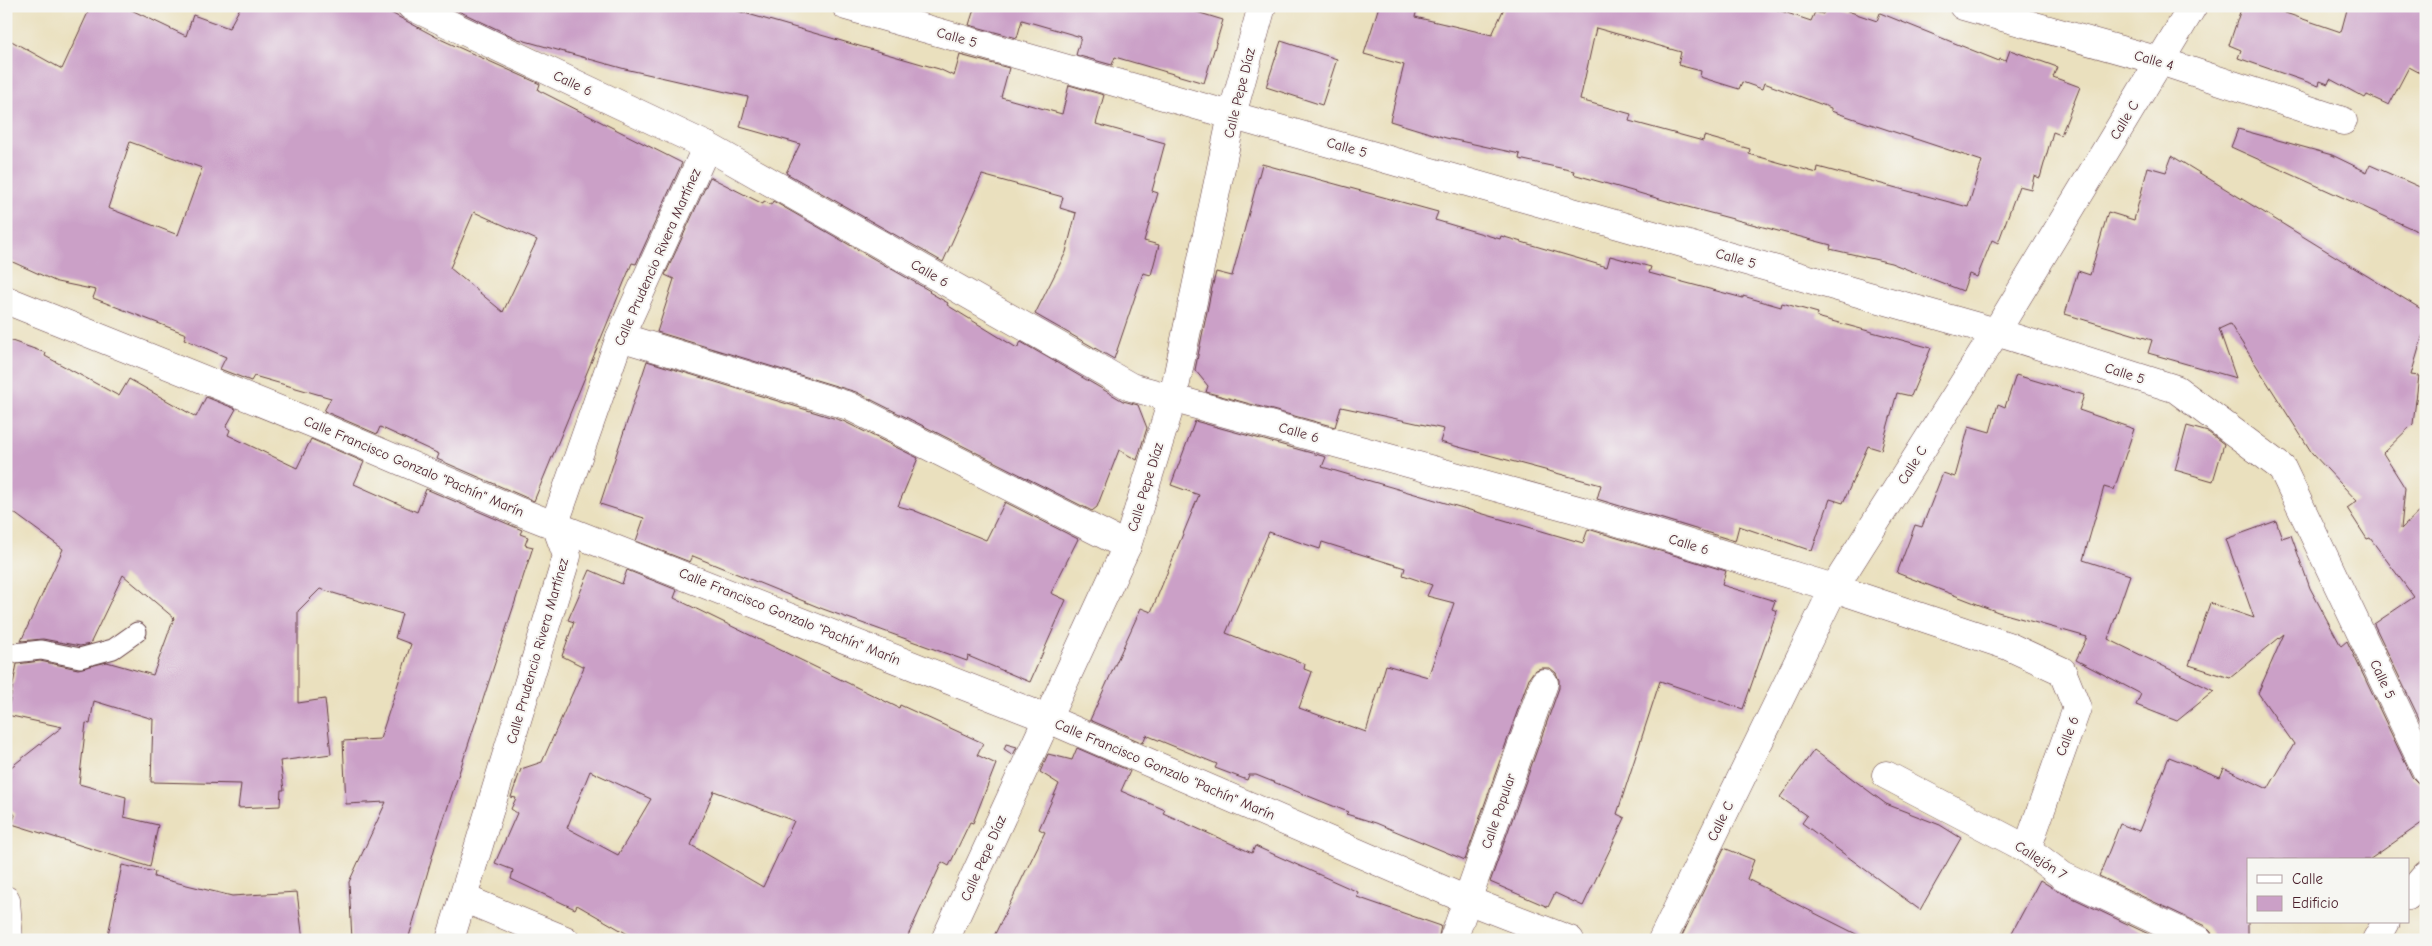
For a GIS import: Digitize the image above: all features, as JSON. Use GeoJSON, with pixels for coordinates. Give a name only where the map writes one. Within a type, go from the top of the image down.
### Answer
{"type":"FeatureCollection","features":[{"type":"Feature","properties":{"kind":"street","name":"Calle 6"},"geometry":{"type":"LineString","coordinates":[[411,6],[707,146],[1131,387],[1582,511],[1834,588],[2008,646],[2062,671],[2078,708],[2027,849]]}},
{"type":"Feature","properties":{"kind":"street","name":"Calle 5"},"geometry":{"type":"LineString","coordinates":[[846,6],[1996,332],[2176,389],[2282,468],[2426,770]]}},
{"type":"Feature","properties":{"kind":"street","name":"Calle Pepe Díaz"},"geometry":{"type":"LineString","coordinates":[[945,940],[1126,546],[1173,397],[1232,115],[1262,6]]}},
{"type":"Feature","properties":{"kind":"street","name":"Calle 4"},"geometry":{"type":"LineString","coordinates":[[1963,6],[2023,15],[2343,121]]}},
{"type":"Feature","properties":{"kind":"street","name":"Calle C"},"geometry":{"type":"LineString","coordinates":[[1662,940],[1834,588],[1996,332],[2193,6]]}},
{"type":"Feature","properties":{"kind":"street","name":"Calle Prudencio Rivera Martínez"},"geometry":{"type":"LineString","coordinates":[[450,940],[567,556],[555,523],[620,337],[707,146]]}},
{"type":"Feature","properties":{"kind":"street","name":"Calle Francisco Gonzalo \"Pachín\" Marín"},"geometry":{"type":"LineString","coordinates":[[6,300],[294,416],[518,511],[555,523],[1046,718],[1467,900],[1570,940]]}},
{"type":"Feature","properties":{"kind":"street"},"geometry":{"type":"LineString","coordinates":[[620,337],[848,406],[1126,546]]}},
{"type":"Feature","properties":{"kind":"street","name":"Calle Popular"},"geometry":{"type":"LineString","coordinates":[[1453,940],[1544,682]]}},
{"type":"Feature","properties":{"kind":"street","name":"Callejón 7"},"geometry":{"type":"LineString","coordinates":[[1886,775],[2027,849],[2063,876],[2198,940]]}},
{"type":"Feature","properties":{"kind":"street"},"geometry":{"type":"LineString","coordinates":[[2410,894],[2426,875]]}},
{"type":"Feature","properties":{"kind":"street"},"geometry":{"type":"LineString","coordinates":[[463,898],[564,940]]}},
{"type":"Feature","properties":{"kind":"street"},"geometry":{"type":"LineString","coordinates":[[6,900],[9,940]]}},
{"type":"Feature","properties":{"kind":"street"},"geometry":{"type":"LineString","coordinates":[[2376,940],[2385,924]]}},
{"type":"Feature","properties":{"kind":"lane"},"geometry":{"type":"LineString","coordinates":[[6,654],[40,650],[80,658],[113,649],[138,632]]}},
{"type":"Feature","properties":{"kind":"building"},"geometry":{"type":"Polygon","coordinates":[[[91,6],[123,6],[186,36],[193,15],[229,28],[241,6],[378,6],[440,39],[540,84],[538,90],[682,163],[636,264],[632,263],[534,501],[437,459],[439,454],[380,427],[377,434],[324,411],[331,398],[254,376],[251,381],[220,369],[226,357],[184,339],[186,334],[93,298],[96,290],[57,282],[6,259],[6,38],[62,69],[91,6]],[[130,142],[108,208],[178,235],[202,168],[130,142]],[[474,212],[450,268],[503,312],[537,240],[474,212]]]}},
{"type":"Feature","properties":{"kind":"building"},"geometry":{"type":"Polygon","coordinates":[[[448,6],[720,6],[939,69],[954,76],[960,55],[1009,68],[1001,97],[1062,114],[1069,85],[1104,95],[1096,124],[1165,143],[1152,191],[1158,193],[1144,241],[1159,245],[1151,275],[1143,273],[1114,359],[1035,314],[1066,252],[1076,213],[1060,208],[1063,197],[982,175],[943,262],[786,173],[800,144],[740,127],[748,97],[625,69],[518,39],[448,6]]]}},
{"type":"Feature","properties":{"kind":"building"},"geometry":{"type":"Polygon","coordinates":[[[975,6],[1177,6],[1223,20],[1204,83],[1115,57],[1112,65],[1076,55],[1081,37],[1022,20],[1017,38],[969,25],[975,6]]]}},
{"type":"Feature","properties":{"kind":"building"},"geometry":{"type":"Polygon","coordinates":[[[1379,6],[1418,6],[1415,17],[1492,35],[1505,6],[1766,6],[1811,21],[1815,12],[1823,14],[1826,6],[1833,6],[1877,21],[1880,13],[1999,61],[2000,59],[2006,61],[2010,50],[2057,67],[2053,77],[2080,87],[2061,135],[2053,132],[2040,178],[2034,176],[2031,189],[2019,186],[1998,243],[1992,240],[1977,277],[1969,274],[1963,291],[1891,263],[1830,249],[1831,245],[1684,206],[1573,174],[1574,171],[1519,159],[1520,154],[1446,138],[1390,121],[1404,65],[1364,54],[1379,6]],[[1596,28],[1580,100],[1631,114],[1629,121],[1703,141],[1704,136],[1750,149],[1749,154],[1817,173],[1818,167],[1968,207],[1982,161],[1831,111],[1831,108],[1764,83],[1762,89],[1742,82],[1739,89],[1700,77],[1701,71],[1678,65],[1681,52],[1596,28]]]}},
{"type":"Feature","properties":{"kind":"building"},"geometry":{"type":"Polygon","coordinates":[[[2242,6],[2265,6],[2341,32],[2348,6],[2426,6],[2426,76],[2409,67],[2389,105],[2367,95],[2365,98],[2330,79],[2328,84],[2320,81],[2319,86],[2238,58],[2241,50],[2229,45],[2242,6]]]}},
{"type":"Feature","properties":{"kind":"building"},"geometry":{"type":"Polygon","coordinates":[[[1281,41],[1337,59],[1322,105],[1266,87],[1281,41]]]}},
{"type":"Feature","properties":{"kind":"building"},"geometry":{"type":"Polygon","coordinates":[[[2238,129],[2332,155],[2367,172],[2370,165],[2422,188],[2426,192],[2426,235],[2231,147],[2238,129]]]}},
{"type":"Feature","properties":{"kind":"building"},"geometry":{"type":"Polygon","coordinates":[[[2172,156],[2426,312],[2426,324],[2411,375],[2419,376],[2413,424],[2383,453],[2405,488],[2401,529],[2426,505],[2426,733],[2374,624],[2414,597],[2370,538],[2367,539],[2347,508],[2357,501],[2312,453],[2230,324],[2219,329],[2236,378],[2148,353],[2152,340],[2065,314],[2078,271],[2090,275],[2108,212],[2134,220],[2148,167],[2166,172],[2172,156]]]}},
{"type":"Feature","properties":{"kind":"building"},"geometry":{"type":"Polygon","coordinates":[[[1262,164],[1438,212],[1435,220],[1500,239],[1501,236],[1607,267],[1610,256],[1651,267],[1649,273],[1781,307],[1782,303],[1818,313],[1817,317],[1931,348],[1911,396],[1897,393],[1881,450],[1868,446],[1843,503],[1830,499],[1812,551],[1739,526],[1735,541],[1597,499],[1601,485],[1440,442],[1444,429],[1341,407],[1335,427],[1206,392],[1208,386],[1195,370],[1211,292],[1216,272],[1232,276],[1262,164]]]}},
{"type":"Feature","properties":{"kind":"building"},"geometry":{"type":"Polygon","coordinates":[[[710,177],[763,204],[764,201],[771,205],[773,201],[930,291],[948,303],[947,305],[1017,348],[1021,342],[1123,401],[1138,405],[1147,428],[1137,460],[1119,450],[1097,507],[1092,511],[856,392],[657,332],[674,279],[665,275],[710,177]]]}},
{"type":"Feature","properties":{"kind":"building"},"geometry":{"type":"Polygon","coordinates":[[[6,339],[46,353],[45,356],[119,396],[129,379],[196,417],[206,397],[236,409],[226,427],[230,430],[228,435],[297,468],[311,439],[364,462],[354,484],[417,512],[426,489],[522,530],[520,534],[528,537],[525,545],[533,547],[437,840],[408,940],[352,940],[349,882],[386,802],[346,804],[343,741],[380,739],[411,644],[395,638],[402,614],[320,589],[298,611],[298,703],[325,699],[331,754],[280,761],[284,790],[281,790],[280,806],[238,808],[241,784],[151,782],[153,719],[94,701],[90,724],[86,723],[79,784],[126,797],[124,817],[158,825],[150,867],[12,824],[15,815],[6,803],[6,771],[62,727],[7,715],[17,664],[40,661],[78,669],[107,662],[153,675],[174,618],[123,575],[90,644],[80,646],[43,639],[21,641],[63,549],[6,507],[6,339]]]}},
{"type":"Feature","properties":{"kind":"building"},"geometry":{"type":"Polygon","coordinates":[[[647,361],[843,421],[918,458],[898,506],[913,510],[986,540],[1005,502],[1078,539],[1051,593],[1066,600],[1030,682],[968,656],[967,661],[823,609],[693,556],[690,562],[636,541],[644,518],[600,504],[647,361]]]}},
{"type":"Feature","properties":{"kind":"building"},"geometry":{"type":"Polygon","coordinates":[[[2016,375],[2084,395],[2079,410],[2134,429],[2114,490],[2104,487],[2083,560],[2130,575],[2108,639],[2214,691],[2177,721],[2136,705],[2141,694],[2076,660],[2087,637],[1998,612],[1897,573],[1915,525],[1922,527],[1943,473],[1955,477],[1969,426],[1990,432],[1998,404],[2005,407],[2016,375]]]}},
{"type":"Feature","properties":{"kind":"building"},"geometry":{"type":"Polygon","coordinates":[[[1195,421],[1326,457],[1322,467],[1583,543],[1588,529],[1726,571],[1722,585],[1775,601],[1772,609],[1777,611],[1743,709],[1660,681],[1617,814],[1625,818],[1583,906],[1555,893],[1548,907],[1490,882],[1559,688],[1559,680],[1556,673],[1550,668],[1541,668],[1534,671],[1529,678],[1465,860],[1376,823],[1346,814],[1348,812],[1256,775],[1249,775],[1247,780],[1215,768],[1217,764],[1146,735],[1143,743],[1090,720],[1141,608],[1151,612],[1199,495],[1171,485],[1195,421]],[[1269,532],[1226,633],[1305,664],[1304,669],[1312,672],[1299,708],[1366,732],[1386,665],[1428,677],[1454,603],[1427,596],[1432,585],[1403,575],[1405,568],[1322,542],[1320,549],[1269,532]]]}},
{"type":"Feature","properties":{"kind":"building"},"geometry":{"type":"Polygon","coordinates":[[[2187,426],[2208,432],[2224,444],[2213,481],[2175,470],[2187,426]]]}},
{"type":"Feature","properties":{"kind":"building"},"geometry":{"type":"Polygon","coordinates":[[[2276,521],[2282,538],[2291,535],[2310,588],[2341,646],[2347,641],[2412,777],[2418,783],[2426,785],[2426,820],[2372,858],[2247,858],[2248,940],[2213,940],[2211,932],[2205,926],[2099,876],[2120,824],[2139,831],[2169,757],[2220,777],[2224,768],[2268,789],[2294,744],[2258,693],[2284,634],[2230,678],[2189,665],[2210,603],[2254,618],[2226,539],[2276,521]]]}},
{"type":"Feature","properties":{"kind":"building"},"geometry":{"type":"Polygon","coordinates":[[[590,570],[622,584],[627,570],[677,590],[674,598],[899,708],[900,705],[983,743],[977,755],[996,764],[973,823],[970,822],[949,866],[942,862],[906,940],[638,940],[577,905],[575,909],[511,879],[513,870],[495,863],[517,813],[511,809],[516,798],[511,797],[521,769],[542,762],[584,667],[562,656],[574,622],[568,620],[590,570]],[[590,771],[567,828],[618,855],[651,799],[590,771]],[[714,791],[691,845],[763,887],[794,821],[714,791]]]}},
{"type":"Feature","properties":{"kind":"building"},"geometry":{"type":"Polygon","coordinates":[[[1006,744],[1017,747],[1013,755],[1004,749],[1006,744]]]}},
{"type":"Feature","properties":{"kind":"building"},"geometry":{"type":"Polygon","coordinates":[[[1077,748],[1130,771],[1121,791],[1165,810],[1163,813],[1252,853],[1255,846],[1358,892],[1357,897],[1441,926],[1438,940],[992,940],[1045,832],[1039,829],[1059,784],[1040,772],[1048,754],[1072,760],[1077,748]]]}},
{"type":"Feature","properties":{"kind":"building"},"geometry":{"type":"Polygon","coordinates":[[[1814,750],[1886,804],[1940,825],[1961,838],[1920,910],[1802,823],[1807,816],[1780,797],[1814,750]]]}},
{"type":"Feature","properties":{"kind":"building"},"geometry":{"type":"Polygon","coordinates":[[[1724,848],[1754,860],[1747,879],[1868,940],[1680,940],[1724,848]]]}},
{"type":"Feature","properties":{"kind":"building"},"geometry":{"type":"Polygon","coordinates":[[[122,865],[155,872],[154,877],[232,896],[297,892],[303,940],[107,940],[122,865]]]}},
{"type":"Feature","properties":{"kind":"building"},"geometry":{"type":"Polygon","coordinates":[[[2040,880],[2056,890],[2161,940],[2008,940],[2040,880]]]}}]}
